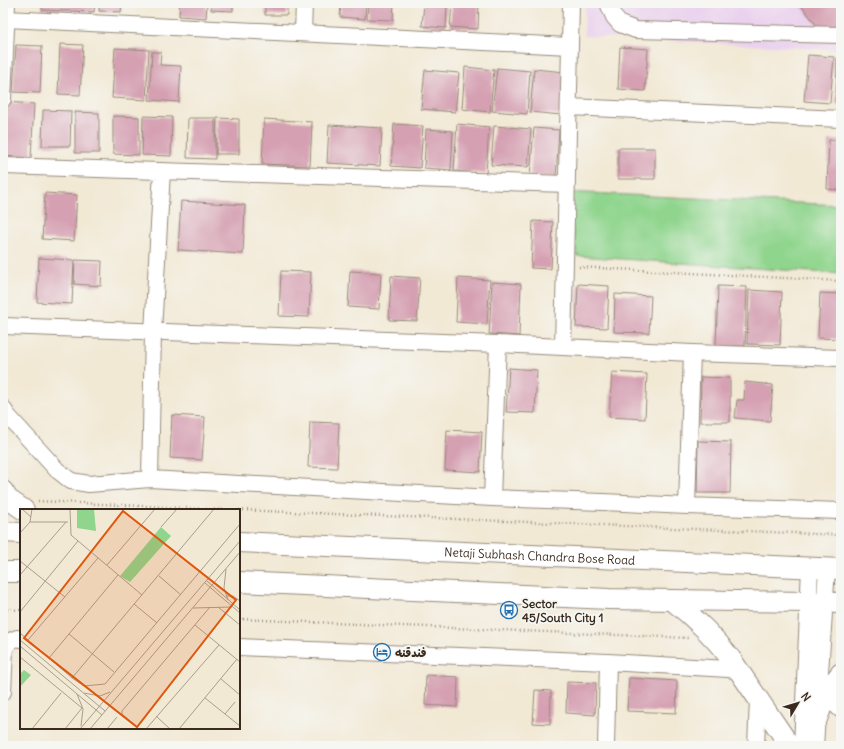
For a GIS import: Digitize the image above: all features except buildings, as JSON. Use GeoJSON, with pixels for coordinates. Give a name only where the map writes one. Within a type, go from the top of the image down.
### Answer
{"type":"FeatureCollection","features":[{"type":"Feature","properties":{"kind":"main road"},"geometry":{"type":"LineString","coordinates":[[3,491],[8,499],[30,506]]}},
{"type":"Feature","properties":{"kind":"main road"},"geometry":{"type":"LineString","coordinates":[[3,532],[20,532]]}},
{"type":"Feature","properties":{"kind":"main road","name":"Netaji Subhash Chandra Bose Road"},"geometry":{"type":"LineString","coordinates":[[240,542],[826,569]]}},
{"type":"Feature","properties":{"kind":"main road"},"geometry":{"type":"LineString","coordinates":[[3,572],[20,572]]}},
{"type":"Feature","properties":{"kind":"main road"},"geometry":{"type":"LineString","coordinates":[[240,582],[601,599],[824,603]]}},
{"type":"Feature","properties":{"kind":"main road"},"geometry":{"type":"LineString","coordinates":[[672,600],[706,629],[731,659],[790,746]]}},
{"type":"Feature","properties":{"kind":"main road"},"geometry":{"type":"LineString","coordinates":[[817,719],[826,696],[841,673]]}},
{"type":"Feature","properties":{"kind":"street"},"geometry":{"type":"LineString","coordinates":[[3,99],[7,3]]}},
{"type":"Feature","properties":{"kind":"street"},"geometry":{"type":"LineString","coordinates":[[303,33],[304,3]]}},
{"type":"Feature","properties":{"kind":"street"},"geometry":{"type":"LineString","coordinates":[[563,347],[571,3]]}},
{"type":"Feature","properties":{"kind":"street"},"geometry":{"type":"LineString","coordinates":[[608,3],[614,17],[620,24],[636,30],[841,35]]}},
{"type":"Feature","properties":{"kind":"street"},"geometry":{"type":"LineString","coordinates":[[6,19],[570,46]]}},
{"type":"Feature","properties":{"kind":"street"},"geometry":{"type":"LineString","coordinates":[[569,107],[841,120]]}},
{"type":"Feature","properties":{"kind":"street"},"geometry":{"type":"LineString","coordinates":[[3,166],[567,184]]}},
{"type":"Feature","properties":{"kind":"street"},"geometry":{"type":"LineString","coordinates":[[150,479],[153,332],[162,171]]}},
{"type":"Feature","properties":{"kind":"street"},"geometry":{"type":"LineString","coordinates":[[3,326],[841,358]]}},
{"type":"Feature","properties":{"kind":"street"},"geometry":{"type":"LineString","coordinates":[[492,498],[498,344]]}},
{"type":"Feature","properties":{"kind":"street"},"geometry":{"type":"LineString","coordinates":[[687,506],[692,353]]}},
{"type":"Feature","properties":{"kind":"street"},"geometry":{"type":"LineString","coordinates":[[3,408],[7,416],[57,470],[71,481],[89,484],[150,479],[492,498],[841,511]]}},
{"type":"Feature","properties":{"kind":"street"},"geometry":{"type":"LineString","coordinates":[[815,746],[826,569]]}},
{"type":"Feature","properties":{"kind":"street"},"geometry":{"type":"LineString","coordinates":[[802,746],[824,603]]}},
{"type":"Feature","properties":{"kind":"street"},"geometry":{"type":"LineString","coordinates":[[3,692],[5,648],[10,641],[20,638]]}},
{"type":"Feature","properties":{"kind":"street"},"geometry":{"type":"LineString","coordinates":[[240,647],[608,662],[738,671]]}},
{"type":"Feature","properties":{"kind":"street"},"geometry":{"type":"LineString","coordinates":[[606,746],[608,662]]}},
{"type":"Feature","properties":{"kind":"street"},"geometry":{"type":"LineString","coordinates":[[826,696],[841,710]]}},
{"type":"Feature","properties":{"kind":"street"},"geometry":{"type":"LineString","coordinates":[[756,746],[758,699]]}},
{"type":"Feature","properties":{"kind":"path"},"geometry":{"type":"LineString","coordinates":[[565,267],[841,281]]}},
{"type":"Feature","properties":{"kind":"path"},"geometry":{"type":"LineString","coordinates":[[30,506],[73,504],[202,509]]}},
{"type":"Feature","properties":{"kind":"path"},"geometry":{"type":"LineString","coordinates":[[240,510],[841,535]]}},
{"type":"Feature","properties":{"kind":"path"},"geometry":{"type":"LineString","coordinates":[[3,609],[20,610]]}},
{"type":"Feature","properties":{"kind":"path"},"geometry":{"type":"LineString","coordinates":[[240,619],[714,639]]}},
{"type":"Feature","properties":{"kind":"shaded area"},"geometry":{"type":"Polygon","coordinates":[[[585,3],[841,3],[841,50],[584,36],[585,3]]]}},
{"type":"Feature","properties":{"kind":"green space"},"geometry":{"type":"Polygon","coordinates":[[[566,192],[841,205],[841,274],[577,256],[566,192]]]}},
{"type":"Feature","properties":{"kind":"place","name":"Sector 45/South City 1"},"geometry":{"type":"Point","coordinates":[509,610]}},
{"type":"Feature","properties":{"kind":"place","name":"فندقنه"},"geometry":{"type":"Point","coordinates":[382,652]}}]}
